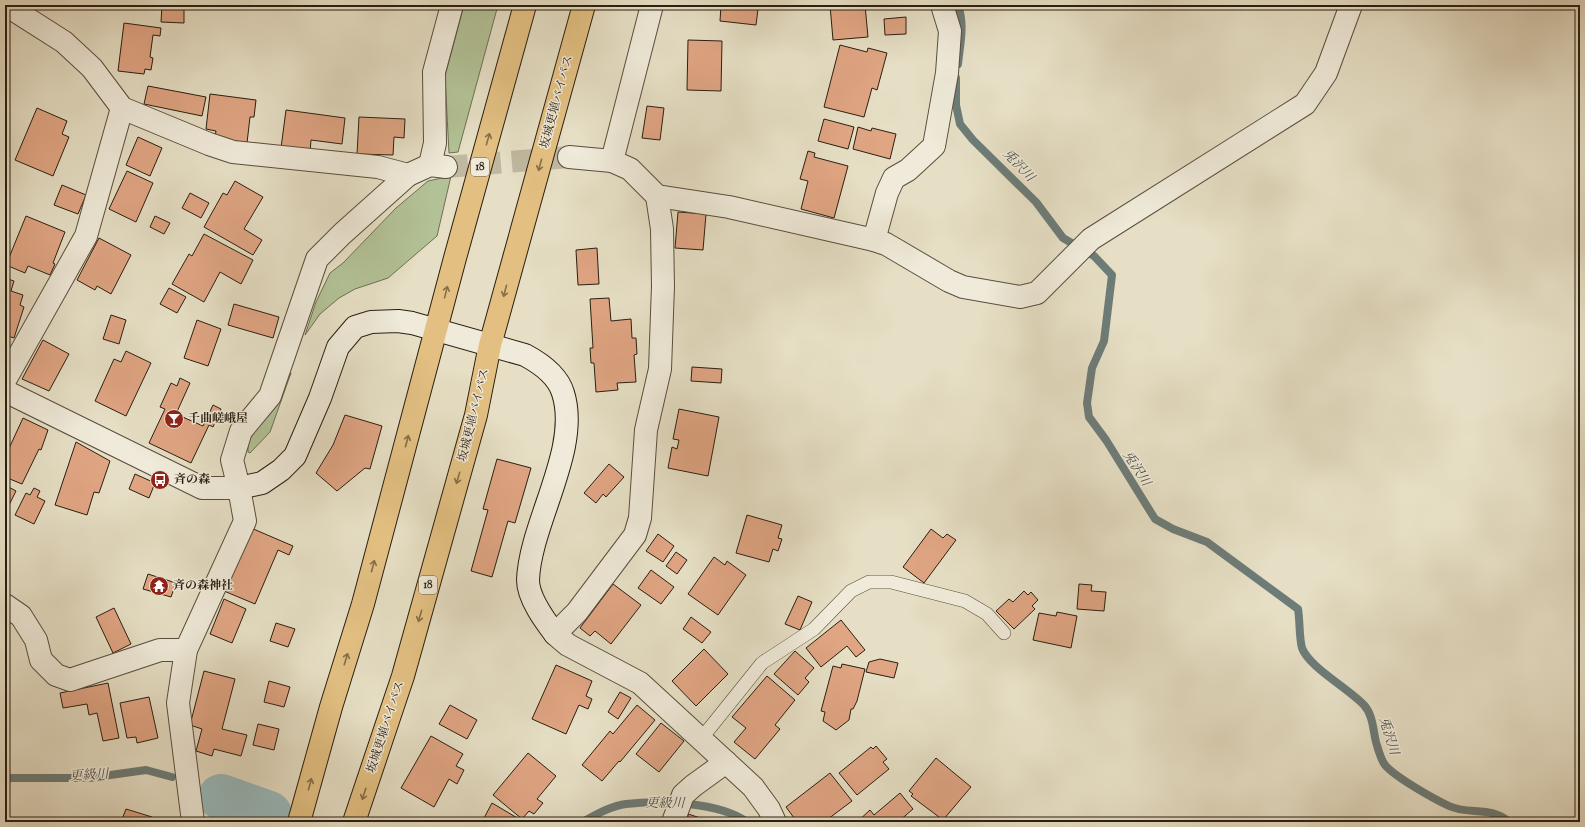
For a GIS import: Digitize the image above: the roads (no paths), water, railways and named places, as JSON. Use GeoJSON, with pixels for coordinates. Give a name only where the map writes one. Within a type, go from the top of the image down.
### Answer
{"type":"FeatureCollection","features":[{"type":"Feature","properties":{"kind":"highway","name":"18"},"geometry":{"type":"LineString","coordinates":[[299,822],[331,707],[363,604],[525,5]]}},
{"type":"Feature","properties":{"kind":"highway","name":"坂城更埴バイパス"},"geometry":{"type":"LineString","coordinates":[[354,822],[405,668],[476,415],[490,345],[584,5]]}},
{"type":"Feature","properties":{"kind":"street"},"geometry":{"type":"LineString","coordinates":[[6,5],[64,42],[92,68],[122,108],[209,144],[234,152],[378,167],[408,175]]}},
{"type":"Feature","properties":{"kind":"street"},"geometry":{"type":"LineString","coordinates":[[193,822],[178,703],[186,650],[245,521],[240,488],[232,460],[241,431],[270,396],[317,259],[342,234],[408,175],[438,166],[435,144],[434,72],[452,5]]}},
{"type":"Feature","properties":{"kind":"street"},"geometry":{"type":"LineString","coordinates":[[612,161],[652,5]]}},
{"type":"Feature","properties":{"kind":"street"},"geometry":{"type":"LineString","coordinates":[[874,240],[887,193],[894,178],[908,170],[934,146],[948,73],[950,31],[942,5]]}},
{"type":"Feature","properties":{"kind":"street"},"geometry":{"type":"LineString","coordinates":[[570,157],[612,161],[630,169],[657,196],[729,207],[874,240],[886,244],[949,282],[963,287],[1020,297],[1037,293],[1084,247],[1305,104],[1326,73],[1351,5]]}},
{"type":"Feature","properties":{"kind":"street"},"geometry":{"type":"LineString","coordinates":[[5,380],[86,236],[122,108]]}},
{"type":"Feature","properties":{"kind":"street"},"geometry":{"type":"LineString","coordinates":[[555,634],[577,612],[635,535],[640,518],[646,430],[660,369],[663,286],[662,229],[657,196]]}},
{"type":"Feature","properties":{"kind":"street"},"geometry":{"type":"LineString","coordinates":[[5,391],[202,488],[240,488],[262,483],[281,470],[295,456],[320,398],[338,347],[355,327],[371,322],[398,321],[525,355],[540,363],[563,392],[568,414],[564,444],[535,545],[528,582],[538,611],[555,634],[568,646],[640,683],[753,787],[769,809],[775,822]]}},
{"type":"Feature","properties":{"kind":"street"},"geometry":{"type":"LineString","coordinates":[[5,605],[21,616],[36,640],[41,660],[56,675],[70,680],[160,650],[186,650]]}},
{"type":"Feature","properties":{"kind":"street"},"geometry":{"type":"LineString","coordinates":[[678,810],[693,786],[726,762]]}},
{"type":"Feature","properties":{"kind":"lane"},"geometry":{"type":"LineString","coordinates":[[701,739],[762,663],[814,629],[851,591],[869,582],[891,582],[965,601],[987,614],[1004,633]]}},
{"type":"Feature","properties":{"kind":"waterway","name":"兎沢川"},"geometry":{"type":"LineString","coordinates":[[958,5],[962,27],[958,64]]}},
{"type":"Feature","properties":{"kind":"waterway","name":"兎沢川"},"geometry":{"type":"LineString","coordinates":[[956,78],[956,105],[960,124],[973,140],[1036,202],[1063,238],[1094,256],[1112,275],[1104,341],[1092,368],[1087,403],[1089,417],[1106,440],[1155,519],[1173,529],[1207,542],[1298,609],[1302,648],[1312,663],[1357,698],[1367,709],[1371,718],[1381,757],[1385,765],[1390,770],[1415,787],[1449,806],[1456,809],[1496,814],[1509,822]]}},
{"type":"Feature","properties":{"kind":"waterway","name":"更級川"},"geometry":{"type":"LineString","coordinates":[[5,778],[89,778],[146,770],[172,777]]}},
{"type":"Feature","properties":{"kind":"waterway","name":"更級川"},"geometry":{"type":"LineString","coordinates":[[221,797],[269,814]]}},
{"type":"Feature","properties":{"kind":"waterway","name":"更級川"},"geometry":{"type":"LineString","coordinates":[[583,822],[609,808],[626,804],[655,802],[705,806],[735,815],[747,822]]}},
{"type":"Feature","properties":{"kind":"tunnel"},"geometry":{"type":"LineString","coordinates":[[446,167],[569,157]]}},
{"type":"Feature","properties":{"kind":"place","name":"千曲嵯峨屋"},"geometry":{"type":"Point","coordinates":[174,419]}},
{"type":"Feature","properties":{"kind":"place","name":"斉の森"},"geometry":{"type":"Point","coordinates":[160,480]}},
{"type":"Feature","properties":{"kind":"place","name":"斉の森神社"},"geometry":{"type":"Point","coordinates":[159,586]}}]}
